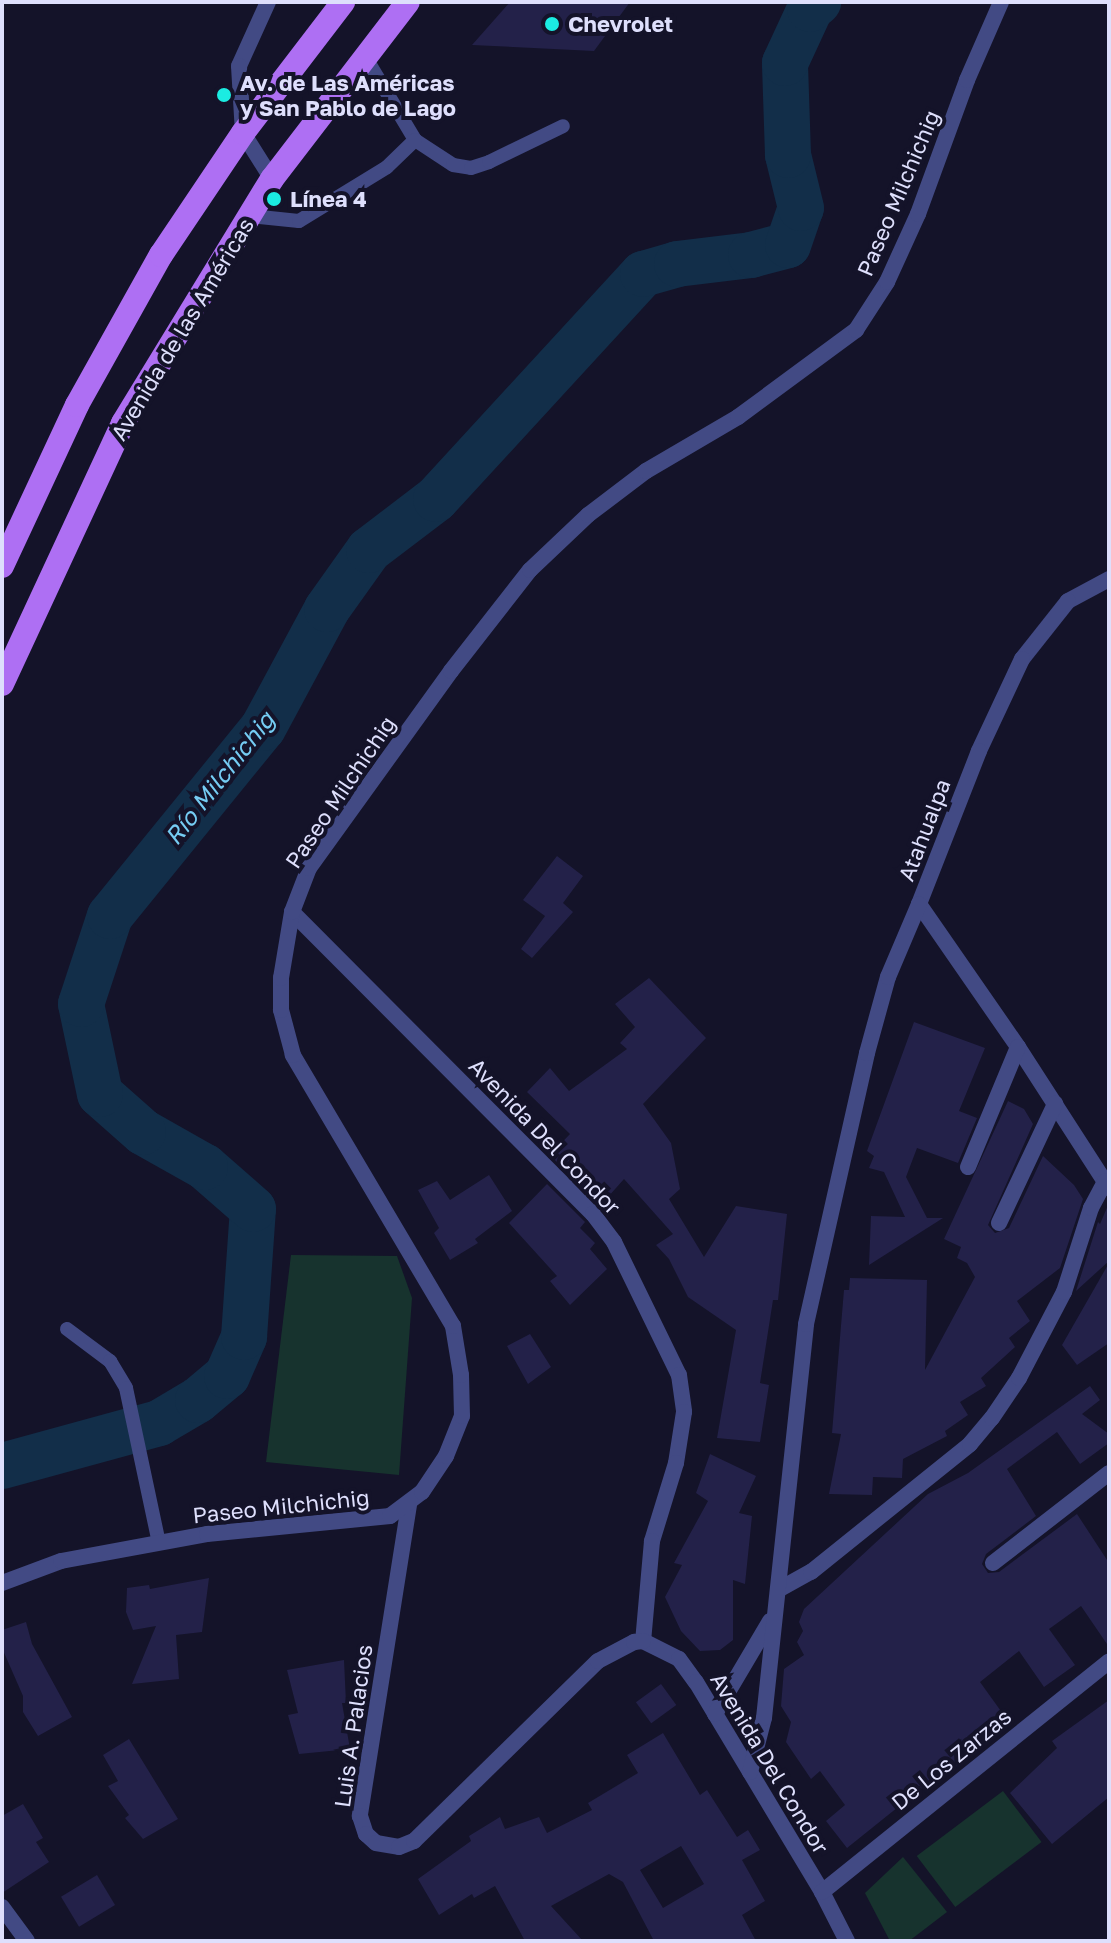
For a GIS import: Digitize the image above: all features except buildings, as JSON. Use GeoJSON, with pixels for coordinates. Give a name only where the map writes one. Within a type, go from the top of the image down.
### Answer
{"type":"FeatureCollection","features":[{"type":"Feature","properties":{"kind":"main road"},"geometry":{"type":"LineString","coordinates":[[2,566],[85,391],[161,255],[243,133],[343,2]]}},
{"type":"Feature","properties":{"kind":"main road","name":"Avenida de las Américas"},"geometry":{"type":"LineString","coordinates":[[2,684],[123,423],[272,179],[408,2]]}},
{"type":"Feature","properties":{"kind":"street"},"geometry":{"type":"LineString","coordinates":[[268,2],[239,66],[243,133],[272,179]]}},
{"type":"Feature","properties":{"kind":"street","name":"Paseo Milchichig"},"geometry":{"type":"LineString","coordinates":[[2,1583],[61,1561],[159,1543],[270,1526],[347,1523],[390,1516],[409,1505],[446,1456],[462,1416],[461,1375],[453,1326],[293,1055],[281,1010],[281,978],[292,912],[309,868],[451,671],[530,570],[588,515],[646,471],[738,417],[856,330],[887,282],[912,227],[967,80],[1001,2]]}},
{"type":"Feature","properties":{"kind":"street","name":"Atahualpa"},"geometry":{"type":"LineString","coordinates":[[1107,1185],[1018,1047],[919,904],[979,751],[1022,659],[1068,601],[1109,579]]}},
{"type":"Feature","properties":{"kind":"street"},"geometry":{"type":"LineString","coordinates":[[750,1772],[764,1718],[806,1324],[867,1053],[888,977],[919,904]]}},
{"type":"Feature","properties":{"kind":"street","name":"Avenida Del Condor"},"geometry":{"type":"LineString","coordinates":[[292,912],[593,1214],[614,1242],[679,1375],[684,1412],[676,1463],[652,1541],[643,1641],[679,1659],[822,1892],[847,1941]]}},
{"type":"Feature","properties":{"kind":"street"},"geometry":{"type":"LineString","coordinates":[[968,1167],[1018,1047]]}},
{"type":"Feature","properties":{"kind":"street"},"geometry":{"type":"LineString","coordinates":[[999,1223],[1055,1104]]}},
{"type":"Feature","properties":{"kind":"street"},"geometry":{"type":"LineString","coordinates":[[778,1590],[811,1572],[970,1444],[992,1418],[1019,1378],[1064,1292],[1091,1208],[1107,1185]]}},
{"type":"Feature","properties":{"kind":"street"},"geometry":{"type":"LineString","coordinates":[[993,1563],[1109,1473]]}},
{"type":"Feature","properties":{"kind":"street","name":"Luis A. Palacios"},"geometry":{"type":"LineString","coordinates":[[409,1505],[360,1816],[366,1834],[376,1843],[399,1847],[414,1841],[598,1661],[634,1642],[643,1641]]}},
{"type":"Feature","properties":{"kind":"street"},"geometry":{"type":"LineString","coordinates":[[715,1714],[775,1612]]}},
{"type":"Feature","properties":{"kind":"street","name":"De Los Zarzas"},"geometry":{"type":"LineString","coordinates":[[822,1892],[1109,1661]]}},
{"type":"Feature","properties":{"kind":"street"},"geometry":{"type":"LineString","coordinates":[[2,1907],[27,1941]]}},
{"type":"Feature","properties":{"kind":"lane"},"geometry":{"type":"LineString","coordinates":[[366,58],[415,140],[453,165],[471,168],[563,126]]}},
{"type":"Feature","properties":{"kind":"lane"},"geometry":{"type":"LineString","coordinates":[[250,216],[299,221],[387,167],[415,140]]}},
{"type":"Feature","properties":{"kind":"lane"},"geometry":{"type":"LineString","coordinates":[[67,1329],[110,1361],[126,1388],[159,1543]]}},
{"type":"Feature","properties":{"kind":"green space"},"geometry":{"type":"Polygon","coordinates":[[[291,1255],[397,1256],[412,1298],[399,1475],[266,1462],[291,1255]]]}},
{"type":"Feature","properties":{"kind":"green space"},"geometry":{"type":"Polygon","coordinates":[[[1003,1791],[1042,1842],[955,1907],[917,1856],[1003,1791]]]}},
{"type":"Feature","properties":{"kind":"green space"},"geometry":{"type":"Polygon","coordinates":[[[903,1857],[947,1912],[909,1941],[890,1941],[865,1893],[903,1857]]]}},
{"type":"Feature","properties":{"kind":"waterway","name":"Río Milchichig"},"geometry":{"type":"LineString","coordinates":[[2,1466],[159,1423],[198,1400],[227,1376],[244,1337],[253,1209],[205,1167],[143,1132],[100,1094],[81,1004],[110,916],[263,728],[327,609],[369,550],[436,499],[643,274],[677,264],[751,255],[788,245],[801,208],[788,155],[785,63],[810,9],[818,2]]}},
{"type":"Feature","properties":{"kind":"place","name":"Chevrolet"},"geometry":{"type":"Point","coordinates":[552,24]}},
{"type":"Feature","properties":{"kind":"place","name":"Av. de Las Américas y San Pablo de Lago"},"geometry":{"type":"Point","coordinates":[224,95]}},
{"type":"Feature","properties":{"kind":"place","name":"Línea 4"},"geometry":{"type":"Point","coordinates":[274,199]}}]}
